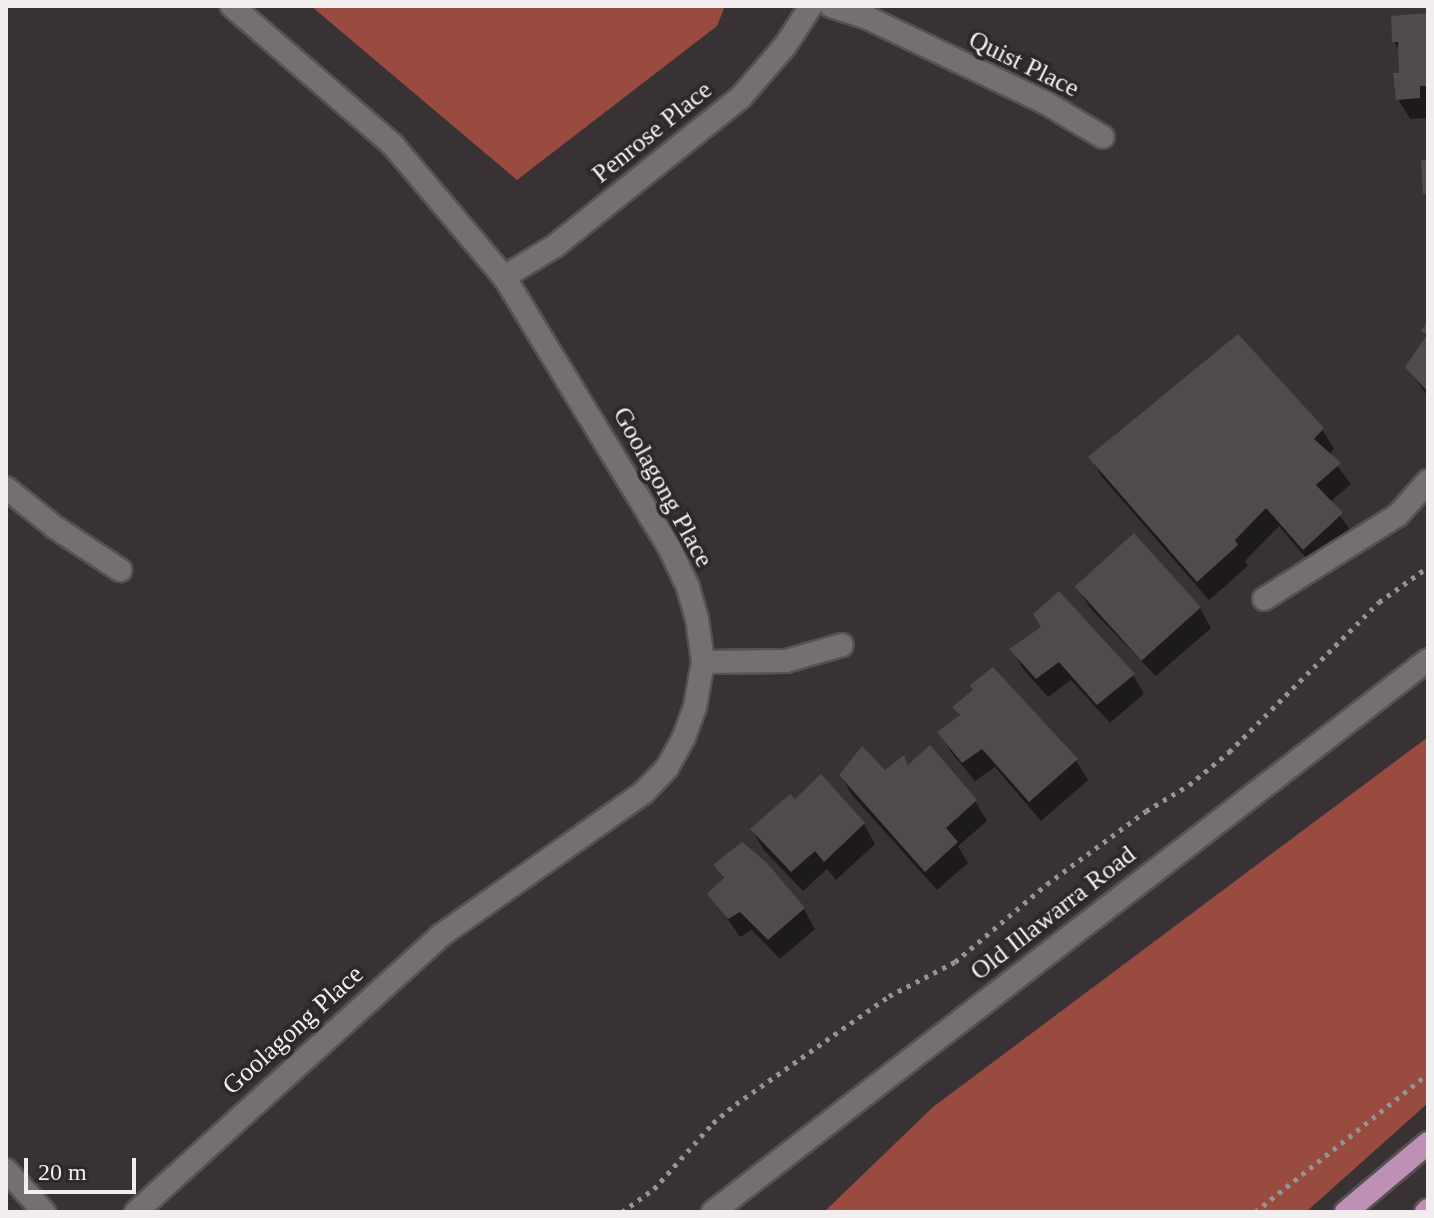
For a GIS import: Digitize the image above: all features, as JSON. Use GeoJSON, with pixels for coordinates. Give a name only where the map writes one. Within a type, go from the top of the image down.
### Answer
{"type":"FeatureCollection","features":[{"type":"Feature","properties":{"kind":"highway"},"geometry":{"type":"LineString","coordinates":[[1346,1212],[1428,1143]]}},
{"type":"Feature","properties":{"kind":"street","name":"Goolagong Place"},"geometry":{"type":"LineString","coordinates":[[136,1212],[440,936],[644,792],[667,768],[684,737],[695,707],[703,662],[694,609],[669,547],[504,277],[393,145],[232,6]]}},
{"type":"Feature","properties":{"kind":"street","name":"Penrose Place"},"geometry":{"type":"LineString","coordinates":[[504,277],[555,246],[741,97],[778,55],[811,6]]}},
{"type":"Feature","properties":{"kind":"street","name":"Quist Place"},"geometry":{"type":"LineString","coordinates":[[831,6],[868,18],[1046,103],[1103,137]]}},
{"type":"Feature","properties":{"kind":"street"},"geometry":{"type":"LineString","coordinates":[[1264,599],[1398,515],[1428,481]]}},
{"type":"Feature","properties":{"kind":"street"},"geometry":{"type":"LineString","coordinates":[[6,488],[56,528],[120,570]]}},
{"type":"Feature","properties":{"kind":"street"},"geometry":{"type":"LineString","coordinates":[[703,662],[786,661],[842,645]]}},
{"type":"Feature","properties":{"kind":"street","name":"Old Illawarra Road"},"geometry":{"type":"LineString","coordinates":[[713,1212],[1428,660]]}},
{"type":"Feature","properties":{"kind":"street"},"geometry":{"type":"LineString","coordinates":[[6,1170],[44,1212]]}},
{"type":"Feature","properties":{"kind":"path"},"geometry":{"type":"LineString","coordinates":[[622,1212],[654,1189],[713,1123],[736,1104],[889,996],[955,962],[1047,884],[1146,811],[1189,785],[1229,752],[1379,602],[1428,567]]}},
{"type":"Feature","properties":{"kind":"path"},"geometry":{"type":"LineString","coordinates":[[1255,1212],[1428,1074]]}},
{"type":"Feature","properties":{"kind":"shaded area"},"geometry":{"type":"Polygon","coordinates":[[[311,6],[725,6],[717,26],[517,180],[311,6]]]}},
{"type":"Feature","properties":{"kind":"shaded area"},"geometry":{"type":"Polygon","coordinates":[[[1428,737],[1428,1103],[1306,1212],[824,1212],[933,1107],[1428,737]]]}},
{"type":"Feature","properties":{"kind":"building"},"geometry":{"type":"Polygon","coordinates":[[[1427,13],[1428,86],[1420,86],[1420,98],[1396,100],[1393,73],[1399,73],[1398,42],[1392,42],[1391,16],[1427,13]]]}},
{"type":"Feature","properties":{"kind":"building"},"geometry":{"type":"Polygon","coordinates":[[[1428,159],[1428,194],[1423,194],[1421,160],[1428,159]]]}},
{"type":"Feature","properties":{"kind":"building"},"geometry":{"type":"Polygon","coordinates":[[[1428,320],[1428,392],[1405,367],[1427,335],[1421,331],[1428,320]]]}},
{"type":"Feature","properties":{"kind":"building"},"geometry":{"type":"Polygon","coordinates":[[[1238,334],[1324,428],[1314,439],[1341,463],[1316,485],[1343,513],[1303,550],[1266,508],[1235,540],[1238,545],[1197,582],[1088,457],[1238,334]]]}},
{"type":"Feature","properties":{"kind":"building"},"geometry":{"type":"Polygon","coordinates":[[[1134,533],[1201,607],[1141,661],[1075,587],[1134,533]]]}},
{"type":"Feature","properties":{"kind":"building"},"geometry":{"type":"Polygon","coordinates":[[[1059,591],[1135,674],[1097,705],[1059,662],[1036,679],[1009,649],[1041,627],[1033,614],[1059,591]]]}},
{"type":"Feature","properties":{"kind":"building"},"geometry":{"type":"Polygon","coordinates":[[[993,667],[1078,759],[1029,802],[982,749],[962,763],[937,732],[960,715],[952,707],[973,690],[970,685],[993,667]]]}},
{"type":"Feature","properties":{"kind":"building"},"geometry":{"type":"Polygon","coordinates":[[[930,745],[977,800],[946,828],[958,842],[925,872],[839,775],[862,746],[885,770],[904,755],[908,765],[930,745]]]}},
{"type":"Feature","properties":{"kind":"building"},"geometry":{"type":"Polygon","coordinates":[[[821,774],[865,823],[824,862],[815,851],[791,872],[750,829],[790,794],[795,799],[821,774]]]}},
{"type":"Feature","properties":{"kind":"building"},"geometry":{"type":"Polygon","coordinates":[[[742,842],[766,862],[805,908],[768,940],[740,912],[728,919],[707,894],[724,878],[713,865],[742,842]]]}}]}
